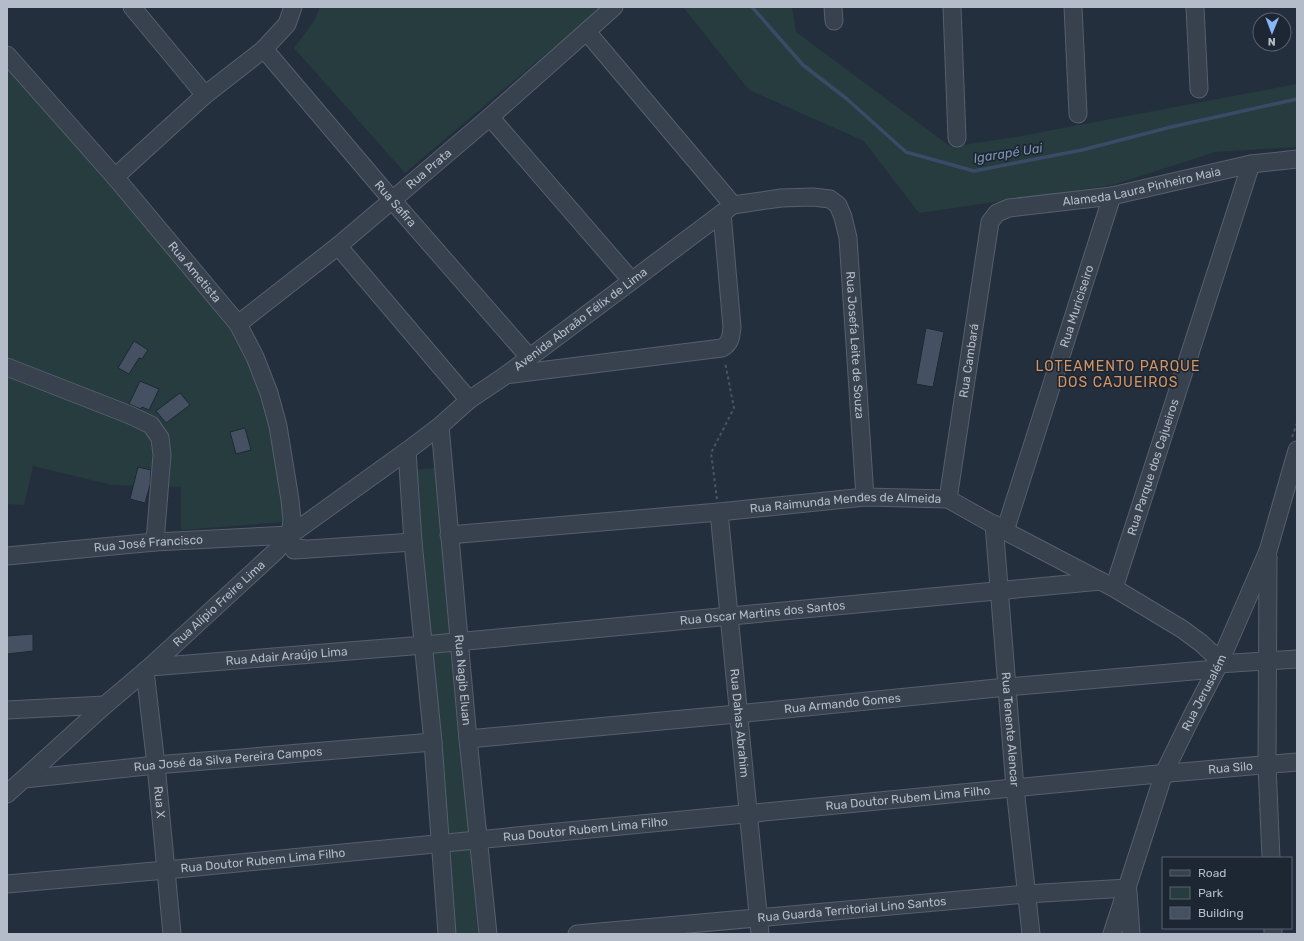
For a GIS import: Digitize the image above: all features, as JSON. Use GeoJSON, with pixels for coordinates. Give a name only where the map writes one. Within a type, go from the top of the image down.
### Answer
{"type":"FeatureCollection","features":[{"type":"Feature","properties":{"kind":"street"},"geometry":{"type":"LineString","coordinates":[[132,7],[205,95]]}},
{"type":"Feature","properties":{"kind":"street"},"geometry":{"type":"LineString","coordinates":[[115,177],[205,95],[264,49],[287,24],[293,7]]}},
{"type":"Feature","properties":{"kind":"street","name":"Rua Prata"},"geometry":{"type":"LineString","coordinates":[[238,324],[338,246],[490,117],[614,7]]}},
{"type":"Feature","properties":{"kind":"street"},"geometry":{"type":"LineString","coordinates":[[952,7],[957,138]]}},
{"type":"Feature","properties":{"kind":"street"},"geometry":{"type":"LineString","coordinates":[[1073,7],[1078,114]]}},
{"type":"Feature","properties":{"kind":"street"},"geometry":{"type":"LineString","coordinates":[[1195,7],[1199,89]]}},
{"type":"Feature","properties":{"kind":"street"},"geometry":{"type":"LineString","coordinates":[[506,375],[722,348],[727,346],[731,338],[732,326],[728,209],[587,32]]}},
{"type":"Feature","properties":{"kind":"street","name":"Rua Safira"},"geometry":{"type":"LineString","coordinates":[[264,49],[392,200],[529,357]]}},
{"type":"Feature","properties":{"kind":"street","name":"Rua Ametista"},"geometry":{"type":"LineString","coordinates":[[7,55],[115,177],[238,324],[255,357],[269,393],[278,426],[290,500],[292,520],[290,535]]}},
{"type":"Feature","properties":{"kind":"street"},"geometry":{"type":"LineString","coordinates":[[490,117],[631,280]]}},
{"type":"Feature","properties":{"kind":"street","name":"Alameda Laura Pinheiro Maia"},"geometry":{"type":"LineString","coordinates":[[990,222],[997,213],[1009,208],[1112,196],[1252,164],[1297,159]]}},
{"type":"Feature","properties":{"kind":"street","name":"Rua Parque dos Cajueiros"},"geometry":{"type":"LineString","coordinates":[[1108,584],[1252,164]]}},
{"type":"Feature","properties":{"kind":"street","name":"Rua Muriciseiro"},"geometry":{"type":"LineString","coordinates":[[999,527],[1112,196]]}},
{"type":"Feature","properties":{"kind":"street","name":"Rua Josefa Leite de Souza"},"geometry":{"type":"LineString","coordinates":[[728,209],[781,198],[813,197],[830,199],[838,205],[843,217],[848,238],[865,497]]}},
{"type":"Feature","properties":{"kind":"street","name":"Avenida Abraão Félix de Lima"},"geometry":{"type":"LineString","coordinates":[[440,426],[469,400],[506,375],[631,280],[728,209]]}},
{"type":"Feature","properties":{"kind":"street","name":"Rua Cambará"},"geometry":{"type":"LineString","coordinates":[[948,499],[990,222]]}},
{"type":"Feature","properties":{"kind":"street"},"geometry":{"type":"LineString","coordinates":[[338,246],[469,400]]}},
{"type":"Feature","properties":{"kind":"street"},"geometry":{"type":"LineString","coordinates":[[7,367],[130,415],[151,425],[160,438],[162,455],[155,542]]}},
{"type":"Feature","properties":{"kind":"street","name":"Rua Alípio Freire Lima"},"geometry":{"type":"LineString","coordinates":[[7,794],[276,551],[290,535],[440,426]]}},
{"type":"Feature","properties":{"kind":"street","name":"Rua Nagib Eluan"},"geometry":{"type":"LineString","coordinates":[[440,426],[468,739],[488,934]]}},
{"type":"Feature","properties":{"kind":"street","name":"Rua Jerusalém"},"geometry":{"type":"LineString","coordinates":[[1112,934],[1164,773],[1218,667],[1268,551],[1297,450]]}},
{"type":"Feature","properties":{"kind":"street"},"geometry":{"type":"LineString","coordinates":[[407,451],[413,542],[433,742],[447,934]]}},
{"type":"Feature","properties":{"kind":"street","name":"Rua Raimunda Mendes de Almeida"},"geometry":{"type":"LineString","coordinates":[[449,536],[719,512],[865,497],[948,499],[1108,584],[1182,629],[1214,655],[1218,667]]}},
{"type":"Feature","properties":{"kind":"street","name":"Rua Dahas Abrahim"},"geometry":{"type":"LineString","coordinates":[[719,512],[730,617],[737,714],[759,926]]}},
{"type":"Feature","properties":{"kind":"street","name":"Rua Tenente Alencar"},"geometry":{"type":"LineString","coordinates":[[999,527],[1000,590],[1007,687],[1015,788],[1030,934]]}},
{"type":"Feature","properties":{"kind":"street"},"geometry":{"type":"LineString","coordinates":[[290,535],[289,542],[291,545],[305,549]]}},
{"type":"Feature","properties":{"kind":"street","name":"Rua José Francisco"},"geometry":{"type":"LineString","coordinates":[[7,556],[155,542],[290,535]]}},
{"type":"Feature","properties":{"kind":"street"},"geometry":{"type":"LineString","coordinates":[[276,551],[413,542]]}},
{"type":"Feature","properties":{"kind":"street"},"geometry":{"type":"LineString","coordinates":[[1268,551],[1267,765],[1271,857]]}},
{"type":"Feature","properties":{"kind":"street","name":"Rua Oscar Martins dos Santos"},"geometry":{"type":"LineString","coordinates":[[424,645],[730,617],[1000,590],[1108,584]]}},
{"type":"Feature","properties":{"kind":"street","name":"Rua Adair Araújo Lima"},"geometry":{"type":"LineString","coordinates":[[147,669],[424,645]]}},
{"type":"Feature","properties":{"kind":"street","name":"Rua Armando Gomes"},"geometry":{"type":"LineString","coordinates":[[468,739],[1297,659]]}},
{"type":"Feature","properties":{"kind":"street","name":"Rua X"},"geometry":{"type":"LineString","coordinates":[[147,669],[172,934]]}},
{"type":"Feature","properties":{"kind":"street"},"geometry":{"type":"LineString","coordinates":[[7,710],[105,705]]}},
{"type":"Feature","properties":{"kind":"street","name":"Rua José da Silva Pereira Campos"},"geometry":{"type":"LineString","coordinates":[[24,780],[156,765],[433,742]]}},
{"type":"Feature","properties":{"kind":"street","name":"Rua Silo"},"geometry":{"type":"LineString","coordinates":[[1164,773],[1297,762]]}},
{"type":"Feature","properties":{"kind":"street","name":"Rua Doutor Rubem Lima Filho"},"geometry":{"type":"LineString","coordinates":[[7,884],[441,844],[1164,773]]}},
{"type":"Feature","properties":{"kind":"street"},"geometry":{"type":"LineString","coordinates":[[1127,886],[1131,934]]}},
{"type":"Feature","properties":{"kind":"street","name":"Rua Guarda Territorial Lino Santos"},"geometry":{"type":"LineString","coordinates":[[578,934],[759,926],[1026,894],[1127,886]]}},
{"type":"Feature","properties":{"kind":"path"},"geometry":{"type":"LineString","coordinates":[[719,512],[711,454],[734,408],[722,348]]}},
{"type":"Feature","properties":{"kind":"green space"},"geometry":{"type":"Polygon","coordinates":[[[320,7],[601,7],[405,173],[294,48],[314,21],[320,7]]]}},
{"type":"Feature","properties":{"kind":"green space"},"geometry":{"type":"Polygon","coordinates":[[[683,7],[792,7],[796,32],[951,147],[1021,136],[1297,84],[1297,147],[1215,152],[1113,185],[919,213],[864,141],[749,90],[683,7]]]}},
{"type":"Feature","properties":{"kind":"green space"},"geometry":{"type":"Polygon","coordinates":[[[7,65],[62,126],[232,328],[267,407],[283,488],[284,522],[181,530],[181,487],[112,485],[33,466],[24,505],[7,504],[7,65]]]}},
{"type":"Feature","properties":{"kind":"green space"},"geometry":{"type":"Polygon","coordinates":[[[436,468],[478,934],[455,934],[412,470],[436,468]]]}},
{"type":"Feature","properties":{"kind":"building"},"geometry":{"type":"Polygon","coordinates":[[[926,328],[944,332],[933,387],[916,384],[926,328]]]}},
{"type":"Feature","properties":{"kind":"building"},"geometry":{"type":"Polygon","coordinates":[[[134,341],[148,350],[142,359],[139,358],[129,374],[118,368],[134,341]]]}},
{"type":"Feature","properties":{"kind":"building"},"geometry":{"type":"Polygon","coordinates":[[[140,381],[159,389],[149,410],[142,407],[141,409],[129,404],[140,381]]]}},
{"type":"Feature","properties":{"kind":"building"},"geometry":{"type":"Polygon","coordinates":[[[180,393],[190,405],[166,423],[156,411],[180,393]]]}},
{"type":"Feature","properties":{"kind":"building"},"geometry":{"type":"Polygon","coordinates":[[[245,428],[251,450],[236,454],[230,432],[245,428]]]}},
{"type":"Feature","properties":{"kind":"building"},"geometry":{"type":"Polygon","coordinates":[[[138,467],[151,470],[150,485],[145,503],[130,499],[138,467]]]}},
{"type":"Feature","properties":{"kind":"building"},"geometry":{"type":"Polygon","coordinates":[[[33,634],[33,651],[7,654],[7,636],[33,634]]]}},
{"type":"Feature","properties":{"kind":"waterway","name":"Igarapé Uai"},"geometry":{"type":"LineString","coordinates":[[752,7],[803,65],[847,99],[906,152],[974,171],[1082,150],[1171,127],[1297,99]]}},
{"type":"Feature","properties":{"kind":"district","name":"LOTEAMENTO PARQUE DOS CAJUEIROS"},"geometry":{"type":"Point","coordinates":[1118,374]}}]}
